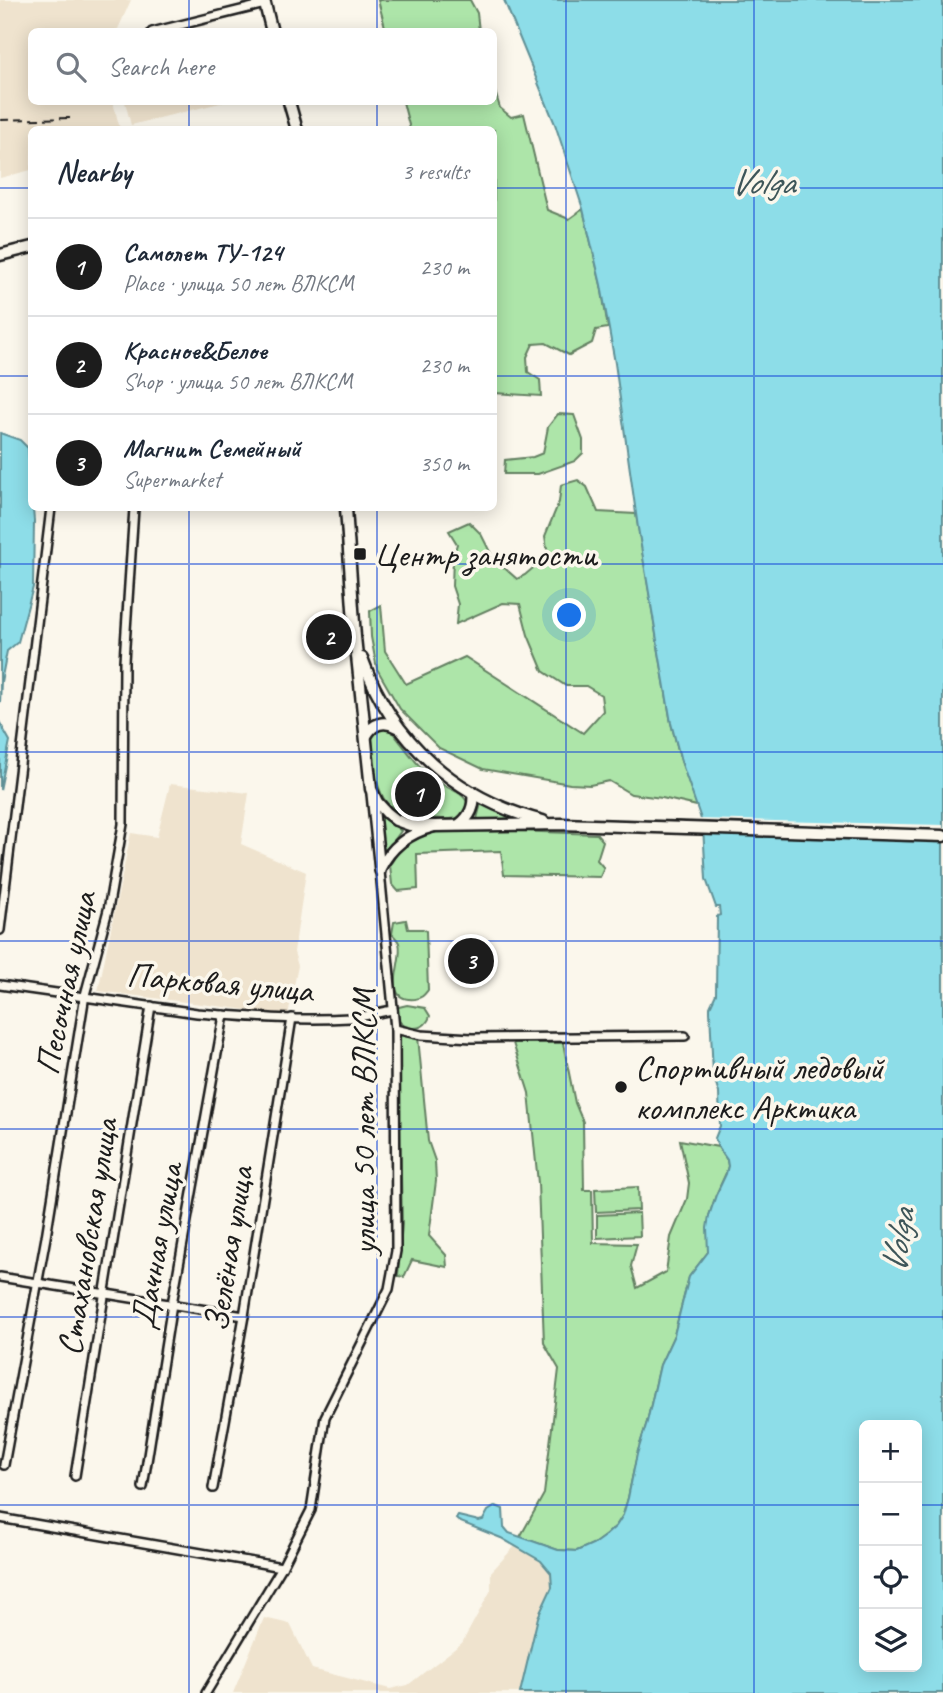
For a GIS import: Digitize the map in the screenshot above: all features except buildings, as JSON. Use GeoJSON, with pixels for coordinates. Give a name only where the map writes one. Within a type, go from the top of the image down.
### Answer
{"type":"FeatureCollection","features":[{"type":"Feature","properties":{"kind":"main road"},"geometry":{"type":"LineString","coordinates":[[264,2],[271,28]]}},
{"type":"Feature","properties":{"kind":"main road"},"geometry":{"type":"LineString","coordinates":[[290,105],[296,126]]}},
{"type":"Feature","properties":{"kind":"main road"},"geometry":{"type":"LineString","coordinates":[[0,256],[28,248]]}},
{"type":"Feature","properties":{"kind":"main road","name":"улица 50 лет ВЛКСМ"},"geometry":{"type":"LineString","coordinates":[[346,511],[355,637],[371,789]]}},
{"type":"Feature","properties":{"kind":"main road"},"geometry":{"type":"LineString","coordinates":[[355,637],[372,684],[398,728],[438,769],[473,793],[516,813],[561,824]]}},
{"type":"Feature","properties":{"kind":"main road"},"geometry":{"type":"LineString","coordinates":[[366,736],[371,728],[380,724],[389,723],[398,728]]}},
{"type":"Feature","properties":{"kind":"main road"},"geometry":{"type":"LineString","coordinates":[[371,789],[379,804],[394,818],[410,825],[561,824],[943,836]]}},
{"type":"Feature","properties":{"kind":"main road"},"geometry":{"type":"LineString","coordinates":[[458,825],[465,821],[471,812],[473,793]]}},
{"type":"Feature","properties":{"kind":"street"},"geometry":{"type":"LineString","coordinates":[[167,28],[264,2]]}},
{"type":"Feature","properties":{"kind":"street"},"geometry":{"type":"LineString","coordinates":[[0,930],[51,511]]}},
{"type":"Feature","properties":{"kind":"street","name":"Песочная улица"},"geometry":{"type":"LineString","coordinates":[[4,1465],[85,995],[108,910],[123,824],[124,661],[134,511]]}},
{"type":"Feature","properties":{"kind":"street","name":"улица 50 лет ВЛКСМ"},"geometry":{"type":"LineString","coordinates":[[206,1693],[282,1567],[312,1510],[325,1417],[389,1289],[396,1251],[395,1029],[371,789]]}},
{"type":"Feature","properties":{"kind":"street"},"geometry":{"type":"LineString","coordinates":[[380,871],[391,852],[404,840],[418,831],[434,826]]}},
{"type":"Feature","properties":{"kind":"street","name":"Парковая улица"},"geometry":{"type":"LineString","coordinates":[[0,985],[224,1015],[352,1018],[393,1010]]}},
{"type":"Feature","properties":{"kind":"street","name":"Стахановская улица"},"geometry":{"type":"LineString","coordinates":[[75,1476],[151,1006]]}},
{"type":"Feature","properties":{"kind":"street","name":"Дачная улица"},"geometry":{"type":"LineString","coordinates":[[143,1487],[172,1304],[224,1015]]}},
{"type":"Feature","properties":{"kind":"street","name":"Зелёная улица"},"geometry":{"type":"LineString","coordinates":[[213,1488],[292,1018]]}},
{"type":"Feature","properties":{"kind":"street"},"geometry":{"type":"LineString","coordinates":[[395,1029],[421,1035],[472,1038],[685,1036]]}},
{"type":"Feature","properties":{"kind":"street"},"geometry":{"type":"LineString","coordinates":[[0,1277],[244,1316]]}},
{"type":"Feature","properties":{"kind":"street"},"geometry":{"type":"LineString","coordinates":[[0,1518],[282,1567]]}},
{"type":"Feature","properties":{"kind":"shaded area"},"geometry":{"type":"Polygon","coordinates":[[[0,0],[131,0],[118,28],[28,28],[28,105],[114,105],[119,126],[28,126],[28,171],[0,178],[0,0]]]}},
{"type":"Feature","properties":{"kind":"shaded area"},"geometry":{"type":"Polygon","coordinates":[[[126,105],[212,105],[131,125],[126,105]]]}},
{"type":"Feature","properties":{"kind":"shaded area"},"geometry":{"type":"Polygon","coordinates":[[[170,784],[249,793],[241,844],[306,872],[294,952],[298,966],[288,1015],[98,991],[131,833],[157,837],[170,784]]]}},
{"type":"Feature","properties":{"kind":"shaded area"},"geometry":{"type":"Polygon","coordinates":[[[515,1546],[541,1561],[551,1573],[552,1579],[552,1587],[538,1617],[520,1693],[233,1693],[264,1618],[290,1624],[312,1669],[390,1689],[408,1685],[462,1643],[491,1590],[491,1572],[515,1546]]]}},
{"type":"Feature","properties":{"kind":"green space"},"geometry":{"type":"Polygon","coordinates":[[[378,0],[470,0],[477,13],[479,28],[385,28],[378,0]]]}},
{"type":"Feature","properties":{"kind":"green space"},"geometry":{"type":"Polygon","coordinates":[[[497,98],[500,108],[511,117],[524,114],[547,210],[569,219],[583,209],[608,328],[596,330],[592,343],[569,355],[546,343],[533,344],[527,357],[528,372],[540,380],[541,396],[497,393],[497,126],[409,126],[404,105],[497,105],[497,98]]]}},
{"type":"Feature","properties":{"kind":"green space"},"geometry":{"type":"Polygon","coordinates":[[[558,414],[574,415],[583,440],[583,453],[575,461],[538,474],[504,474],[505,460],[533,457],[543,453],[548,427],[558,414]]]}},
{"type":"Feature","properties":{"kind":"green space"},"geometry":{"type":"Polygon","coordinates":[[[578,480],[587,487],[598,512],[636,514],[671,723],[697,806],[631,794],[609,781],[590,785],[570,784],[483,769],[439,748],[400,709],[377,669],[371,637],[370,611],[381,605],[385,651],[406,684],[465,657],[583,733],[603,711],[601,695],[586,686],[566,686],[543,671],[528,635],[520,604],[503,603],[456,624],[458,604],[452,586],[453,557],[457,544],[449,531],[469,522],[481,534],[493,558],[517,579],[548,555],[545,536],[559,502],[561,485],[578,480]]]}},
{"type":"Feature","properties":{"kind":"green space"},"geometry":{"type":"Polygon","coordinates":[[[376,729],[390,729],[429,775],[465,798],[467,807],[464,814],[452,819],[418,817],[399,812],[388,804],[378,786],[373,757],[372,735],[376,729]]]}},
{"type":"Feature","properties":{"kind":"green space"},"geometry":{"type":"Polygon","coordinates":[[[481,803],[525,820],[477,819],[481,803]]]}},
{"type":"Feature","properties":{"kind":"green space"},"geometry":{"type":"Polygon","coordinates":[[[377,811],[401,831],[382,857],[377,811]]]}},
{"type":"Feature","properties":{"kind":"green space"},"geometry":{"type":"Polygon","coordinates":[[[434,830],[597,834],[603,841],[597,860],[604,868],[600,877],[504,875],[501,851],[417,854],[418,889],[398,891],[392,884],[390,865],[396,855],[410,842],[434,830]]]}},
{"type":"Feature","properties":{"kind":"green space"},"geometry":{"type":"Polygon","coordinates":[[[406,920],[408,929],[426,931],[428,990],[415,999],[404,998],[398,994],[396,987],[400,950],[399,942],[392,934],[394,922],[406,920]]]}},
{"type":"Feature","properties":{"kind":"green space"},"geometry":{"type":"Polygon","coordinates":[[[407,1005],[425,1008],[430,1016],[427,1022],[417,1028],[401,1023],[395,1012],[399,1007],[407,1005]]]}},
{"type":"Feature","properties":{"kind":"green space"},"geometry":{"type":"Polygon","coordinates":[[[398,1032],[418,1037],[428,1141],[435,1161],[436,1181],[429,1236],[446,1255],[447,1267],[412,1260],[404,1277],[398,1276],[402,1224],[398,1032]]]}},
{"type":"Feature","properties":{"kind":"green space"},"geometry":{"type":"Polygon","coordinates":[[[513,1043],[563,1043],[575,1103],[583,1122],[584,1190],[592,1190],[593,1243],[637,1244],[631,1266],[637,1288],[666,1272],[671,1237],[687,1199],[689,1183],[680,1140],[718,1147],[728,1166],[709,1216],[708,1252],[689,1277],[674,1335],[660,1365],[623,1515],[606,1535],[577,1551],[558,1550],[520,1537],[544,1494],[559,1369],[544,1343],[538,1183],[529,1093],[513,1043]]]}},
{"type":"Feature","properties":{"kind":"green space"},"geometry":{"type":"Polygon","coordinates":[[[638,1187],[639,1210],[596,1212],[595,1189],[638,1187]]]}},
{"type":"Feature","properties":{"kind":"green space"},"geometry":{"type":"Polygon","coordinates":[[[639,1213],[640,1236],[597,1238],[597,1215],[639,1213]]]}},
{"type":"Feature","properties":{"kind":"water","name":"Volga"},"geometry":{"type":"Polygon","coordinates":[[[504,0],[943,0],[943,1693],[520,1693],[538,1617],[552,1587],[551,1573],[541,1561],[501,1538],[456,1519],[458,1516],[483,1520],[488,1511],[496,1506],[503,1509],[504,1527],[509,1533],[558,1550],[577,1551],[595,1543],[616,1526],[623,1515],[628,1498],[660,1365],[674,1335],[689,1277],[708,1252],[709,1216],[728,1166],[715,1138],[720,1126],[719,1093],[713,1074],[710,1011],[716,994],[719,907],[716,907],[706,879],[703,827],[671,723],[638,528],[615,363],[601,285],[583,209],[555,124],[504,0]]]}},
{"type":"Feature","properties":{"kind":"water"},"geometry":{"type":"Polygon","coordinates":[[[0,433],[20,440],[28,448],[28,511],[33,511],[34,521],[33,587],[18,642],[7,651],[0,703],[0,433]]]}},
{"type":"Feature","properties":{"kind":"water"},"geometry":{"type":"Polygon","coordinates":[[[0,723],[10,741],[0,790],[0,723]]]}},
{"type":"Feature","properties":{"kind":"pier"},"geometry":{"type":"Polygon","coordinates":[[[697,819],[943,825],[943,842],[699,835],[697,819]]]}},
{"type":"Feature","properties":{"kind":"railway"},"geometry":{"type":"LineString","coordinates":[[0,120],[72,118]]}},
{"type":"Feature","properties":{"kind":"place","name":"Центр занятости"},"geometry":{"type":"Point","coordinates":[360,554]}},
{"type":"Feature","properties":{"kind":"place","name":"Красное&Белое"},"geometry":{"type":"Point","coordinates":[329,637]}},
{"type":"Feature","properties":{"kind":"place","name":"Самолет ТУ-124"},"geometry":{"type":"Point","coordinates":[418,794]}},
{"type":"Feature","properties":{"kind":"place","name":"Магнит Семейный"},"geometry":{"type":"Point","coordinates":[471,961]}},
{"type":"Feature","properties":{"kind":"place","name":"Спортивный ледовый комплекс Арктика"},"geometry":{"type":"Point","coordinates":[621,1087]}}]}
